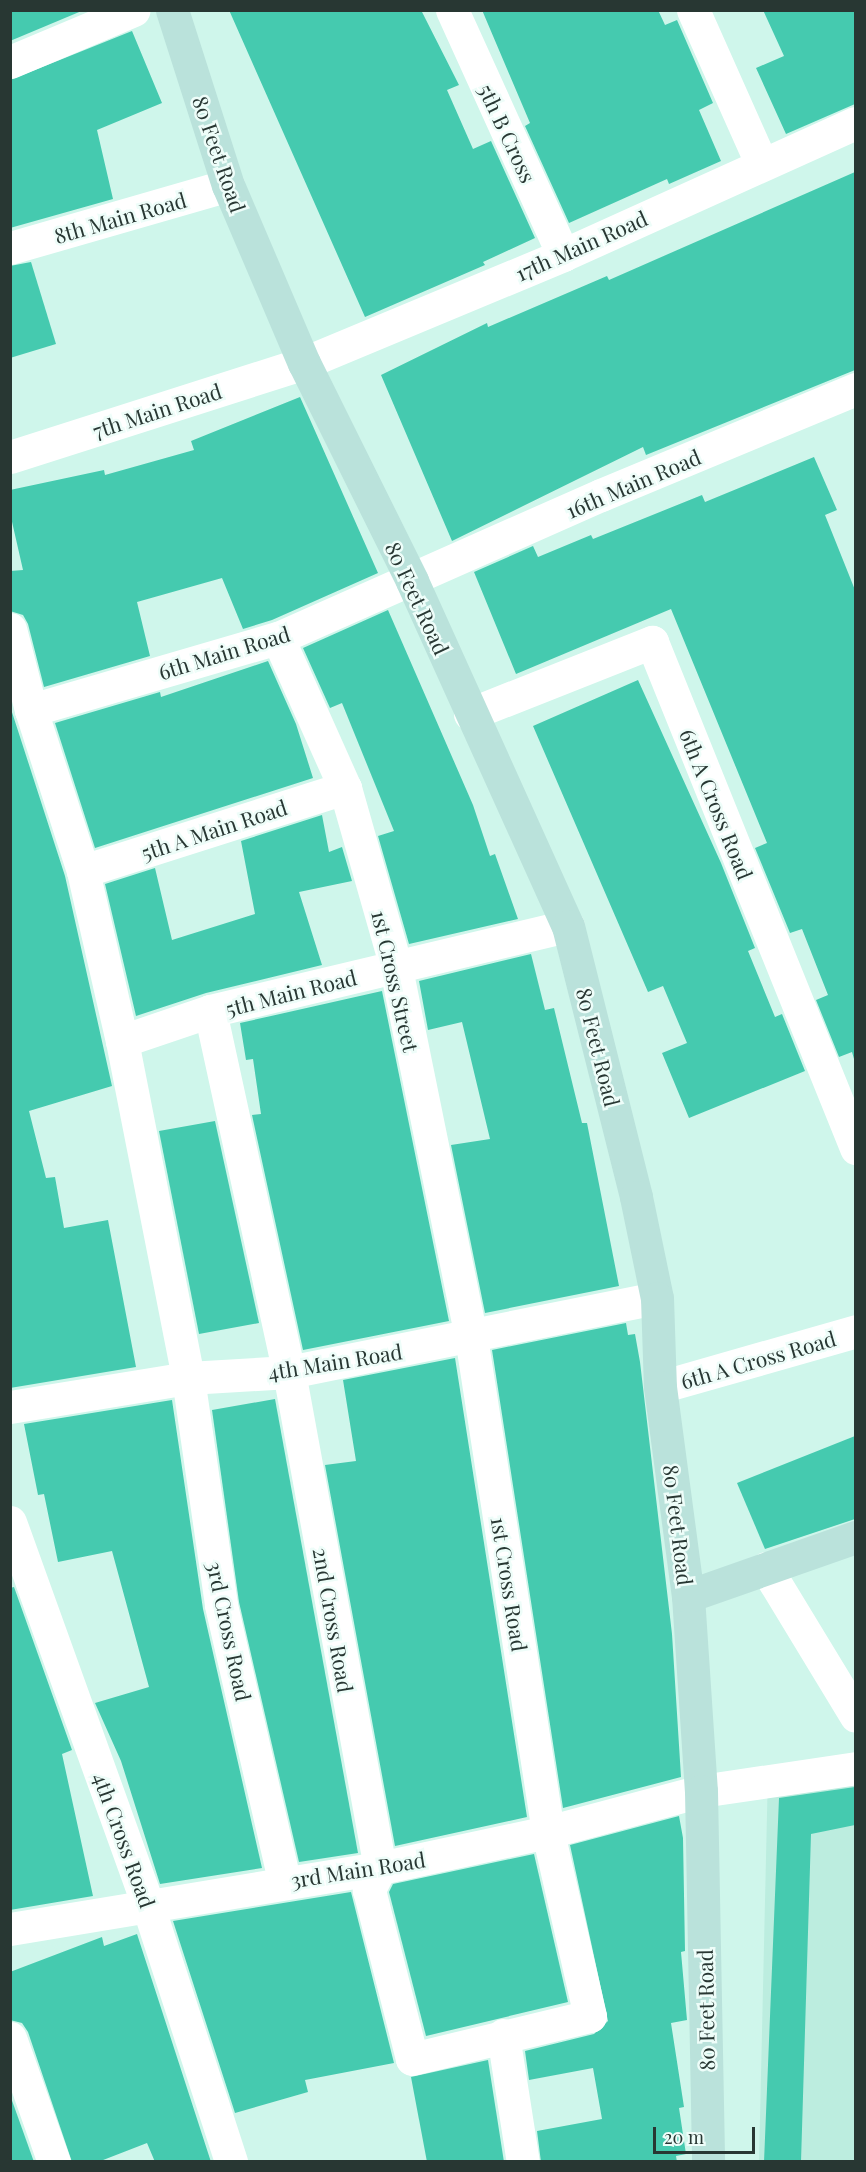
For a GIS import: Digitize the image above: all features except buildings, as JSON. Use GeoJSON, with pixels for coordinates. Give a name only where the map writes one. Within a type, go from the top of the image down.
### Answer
{"type":"FeatureCollection","features":[{"type":"Feature","properties":{"kind":"main road","name":"80 Feet Road"},"geometry":{"type":"LineString","coordinates":[[172,10],[228,185],[304,363],[411,580],[568,926],[636,1197],[657,1298],[660,1387],[688,1596],[701,1791],[708,2162]]}},
{"type":"Feature","properties":{"kind":"main road"},"geometry":{"type":"LineString","coordinates":[[688,1596],[855,1537]]}},
{"type":"Feature","properties":{"kind":"street"},"geometry":{"type":"LineString","coordinates":[[10,62],[134,10]]}},
{"type":"Feature","properties":{"kind":"street","name":"5th B Cross"},"geometry":{"type":"LineString","coordinates":[[452,10],[563,255]]}},
{"type":"Feature","properties":{"kind":"street"},"geometry":{"type":"LineString","coordinates":[[693,10],[761,163]]}},
{"type":"Feature","properties":{"kind":"street","name":"17th Main Road"},"geometry":{"type":"LineString","coordinates":[[304,363],[563,255],[761,163],[855,123]]}},
{"type":"Feature","properties":{"kind":"street","name":"8th Main Road"},"geometry":{"type":"LineString","coordinates":[[10,248],[228,185]]}},
{"type":"Feature","properties":{"kind":"street","name":"7th Main Road"},"geometry":{"type":"LineString","coordinates":[[10,457],[304,363]]}},
{"type":"Feature","properties":{"kind":"street","name":"16th Main Road"},"geometry":{"type":"LineString","coordinates":[[411,580],[601,495],[853,396]]}},
{"type":"Feature","properties":{"kind":"street","name":"6th Main Road"},"geometry":{"type":"LineString","coordinates":[[31,710],[278,638],[411,580]]}},
{"type":"Feature","properties":{"kind":"street","name":"3rd Cross Road"},"geometry":{"type":"LineString","coordinates":[[10,629],[31,710],[83,871],[122,1041],[188,1378],[221,1605],[284,1881]]}},
{"type":"Feature","properties":{"kind":"street","name":"1st Cross Street"},"geometry":{"type":"LineString","coordinates":[[278,638],[345,788],[396,967],[471,1337]]}},
{"type":"Feature","properties":{"kind":"street","name":"6th A Cross Road"},"geometry":{"type":"LineString","coordinates":[[470,714],[652,642],[855,1148]]}},
{"type":"Feature","properties":{"kind":"street","name":"5th A Main Road"},"geometry":{"type":"LineString","coordinates":[[83,871],[345,788]]}},
{"type":"Feature","properties":{"kind":"street","name":"5th Main Road"},"geometry":{"type":"LineString","coordinates":[[122,1041],[210,1011],[568,926]]}},
{"type":"Feature","properties":{"kind":"street","name":"2nd Cross Road"},"geometry":{"type":"LineString","coordinates":[[210,1011],[289,1372],[380,1868]]}},
{"type":"Feature","properties":{"kind":"street","name":"4th Main Road"},"geometry":{"type":"LineString","coordinates":[[10,1407],[188,1378],[289,1372],[657,1298]]}},
{"type":"Feature","properties":{"kind":"street","name":"6th A Cross Road"},"geometry":{"type":"LineString","coordinates":[[660,1387],[855,1331]]}},
{"type":"Feature","properties":{"kind":"street","name":"1st Cross Road"},"geometry":{"type":"LineString","coordinates":[[471,1337],[548,1832],[590,2016],[503,2036]]}},
{"type":"Feature","properties":{"kind":"street","name":"4th Cross Road"},"geometry":{"type":"LineString","coordinates":[[10,1522],[149,1909],[231,2162]]}},
{"type":"Feature","properties":{"kind":"street"},"geometry":{"type":"LineString","coordinates":[[766,1568],[855,1716]]}},
{"type":"Feature","properties":{"kind":"street","name":"3rd Main Road"},"geometry":{"type":"LineString","coordinates":[[10,1929],[149,1909],[284,1881],[380,1868],[548,1832],[701,1791],[855,1768]]}},
{"type":"Feature","properties":{"kind":"street"},"geometry":{"type":"LineString","coordinates":[[380,1868],[369,1890],[412,2058],[503,2036],[523,2162]]}},
{"type":"Feature","properties":{"kind":"street"},"geometry":{"type":"LineString","coordinates":[[10,2038],[54,2162]]}},
{"type":"Feature","properties":{"kind":"shaded area"},"geometry":{"type":"Polygon","coordinates":[[[855,1760],[855,2161],[759,2162],[768,1771],[855,1760]]]}}]}
